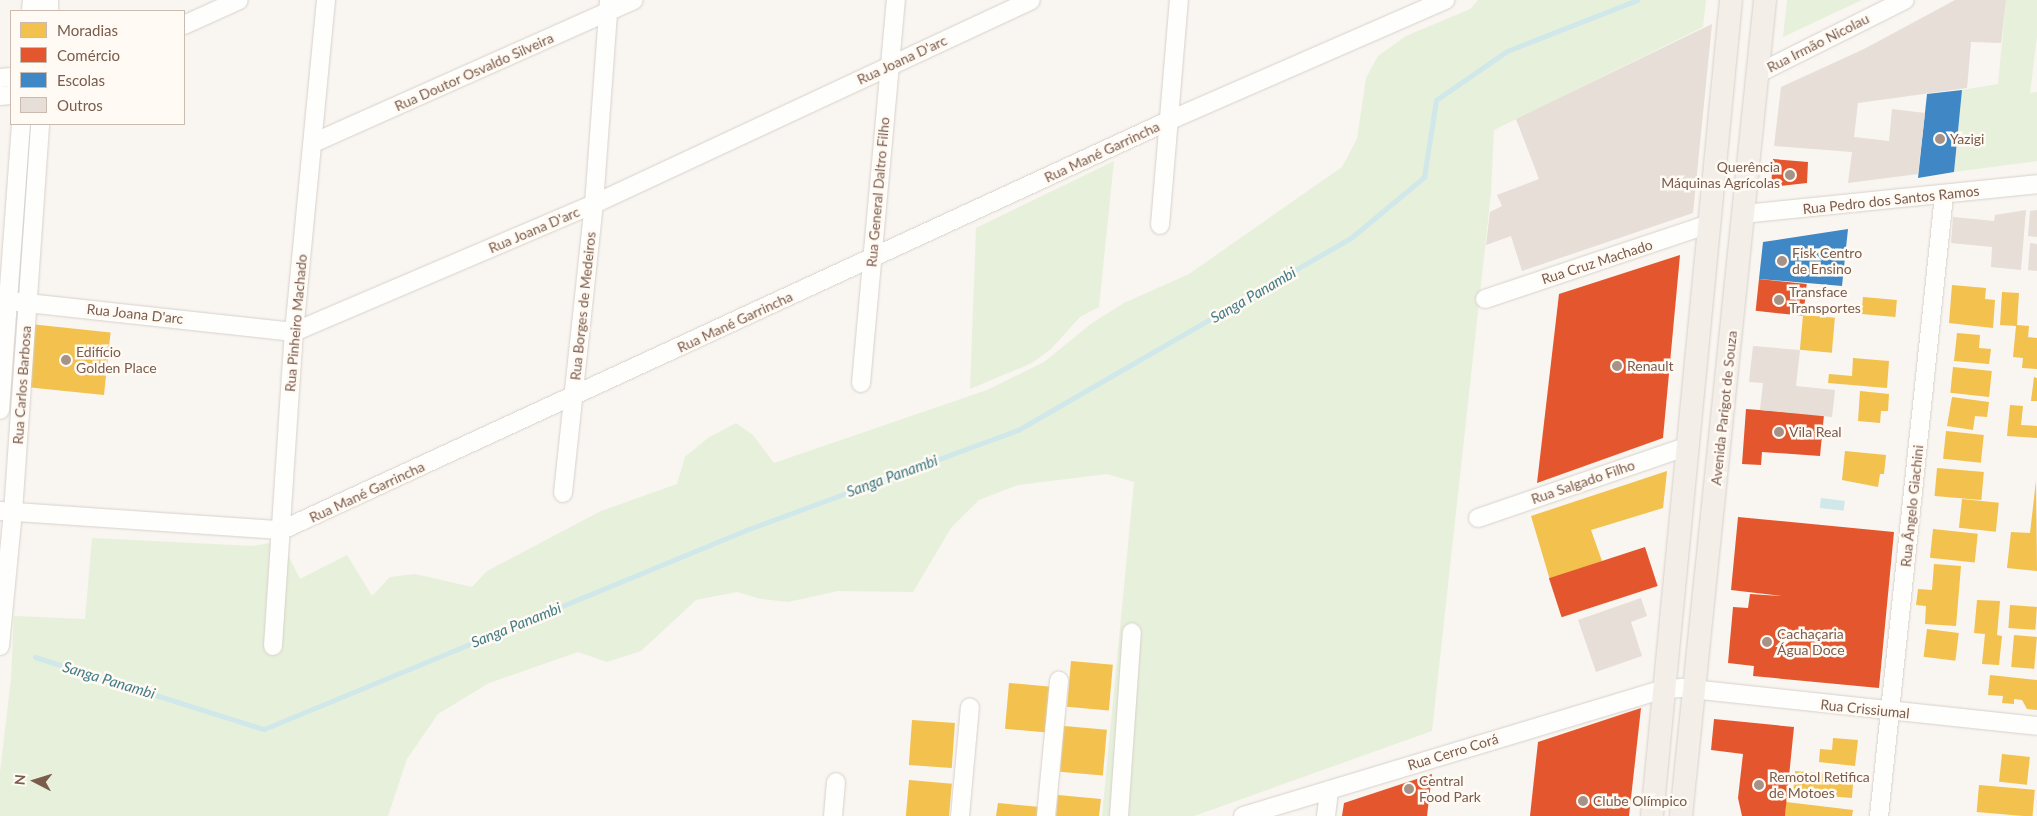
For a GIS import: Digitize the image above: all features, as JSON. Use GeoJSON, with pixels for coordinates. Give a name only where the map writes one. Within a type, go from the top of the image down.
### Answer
{"type":"FeatureCollection","features":[{"type":"Feature","properties":{"kind":"main road"},"geometry":{"type":"LineString","coordinates":[[1652,816],[1731,0]]}},
{"type":"Feature","properties":{"kind":"main road","name":"Avenida Parigot de Souza"},"geometry":{"type":"LineString","coordinates":[[1681,816],[1766,0]]}},
{"type":"Feature","properties":{"kind":"main road"},"geometry":{"type":"LineString","coordinates":[[1728,28],[1733,13],[1740,8],[1748,10],[1754,18],[1759,73]]}},
{"type":"Feature","properties":{"kind":"main road"},"geometry":{"type":"LineString","coordinates":[[1706,261],[1709,337],[1714,345],[1731,338]]}},
{"type":"Feature","properties":{"kind":"main road"},"geometry":{"type":"LineString","coordinates":[[1675,573],[1676,668],[1683,684],[1694,689]]}},
{"type":"Feature","properties":{"kind":"street"},"geometry":{"type":"LineString","coordinates":[[185,25],[239,0]]}},
{"type":"Feature","properties":{"kind":"street","name":"Rua Pinheiro Machado"},"geometry":{"type":"LineString","coordinates":[[273,646],[294,332],[326,0]]}},
{"type":"Feature","properties":{"kind":"street","name":"Rua Doutor Osvaldo Silveira"},"geometry":{"type":"LineString","coordinates":[[313,143],[608,6],[634,0]]}},
{"type":"Feature","properties":{"kind":"street","name":"Rua General Daltro Filho"},"geometry":{"type":"LineString","coordinates":[[861,383],[896,0]]}},
{"type":"Feature","properties":{"kind":"street","name":"Rua Joana D'arc"},"geometry":{"type":"LineString","coordinates":[[4,300],[294,332],[594,204],[1031,0]]}},
{"type":"Feature","properties":{"kind":"street"},"geometry":{"type":"LineString","coordinates":[[1160,225],[1166,122],[1179,0]]}},
{"type":"Feature","properties":{"kind":"street","name":"Rua Mané Garrincha"},"geometry":{"type":"LineString","coordinates":[[7,512],[282,530],[573,398],[1166,122],[1446,0]]}},
{"type":"Feature","properties":{"kind":"street","name":"Rua Irmão Nicolau"},"geometry":{"type":"LineString","coordinates":[[1759,73],[1904,0]]}},
{"type":"Feature","properties":{"kind":"street","name":"Rua Borges de Medeiros"},"geometry":{"type":"LineString","coordinates":[[563,493],[594,204],[608,6]]}},
{"type":"Feature","properties":{"kind":"street","name":"Rua Carlos Barbosa"},"geometry":{"type":"LineString","coordinates":[[0,410],[4,300],[21,125]]}},
{"type":"Feature","properties":{"kind":"street","name":"Rua Carlos Barbosa"},"geometry":{"type":"LineString","coordinates":[[0,646],[7,512],[28,302],[40,125]]}},
{"type":"Feature","properties":{"kind":"street","name":"Rua Pedro dos Santos Ramos"},"geometry":{"type":"LineString","coordinates":[[1744,214],[2037,184]]}},
{"type":"Feature","properties":{"kind":"street","name":"Rua Ângelo Giachini"},"geometry":{"type":"LineString","coordinates":[[1879,816],[1944,195]]}},
{"type":"Feature","properties":{"kind":"street","name":"Rua Cruz Machado"},"geometry":{"type":"LineString","coordinates":[[1485,299],[1709,224]]}},
{"type":"Feature","properties":{"kind":"street","name":"Rua Salgado Filho"},"geometry":{"type":"LineString","coordinates":[[1478,518],[1688,446]]}},
{"type":"Feature","properties":{"kind":"street"},"geometry":{"type":"LineString","coordinates":[[1119,816],[1132,632]]}},
{"type":"Feature","properties":{"kind":"street"},"geometry":{"type":"LineString","coordinates":[[1046,816],[1059,681]]}},
{"type":"Feature","properties":{"kind":"street","name":"Rua Cerro Corá"},"geometry":{"type":"LineString","coordinates":[[1243,816],[1664,689],[1694,689]]}},
{"type":"Feature","properties":{"kind":"street","name":"Rua Crissiumal"},"geometry":{"type":"LineString","coordinates":[[1694,689],[1891,712],[2037,726]]}},
{"type":"Feature","properties":{"kind":"street"},"geometry":{"type":"LineString","coordinates":[[960,816],[970,707]]}},
{"type":"Feature","properties":{"kind":"street"},"geometry":{"type":"LineString","coordinates":[[833,816],[836,782]]}},
{"type":"Feature","properties":{"kind":"street"},"geometry":{"type":"LineString","coordinates":[[1326,816],[1329,790]]}},
{"type":"Feature","properties":{"kind":"green space"},"geometry":{"type":"Polygon","coordinates":[[[1478,0],[1706,0],[1703,27],[1494,130],[1491,193],[1432,731],[1194,816],[1102,816],[1134,482],[1107,474],[1018,485],[979,500],[951,528],[913,592],[838,591],[788,602],[761,599],[737,592],[696,600],[641,651],[607,662],[578,652],[489,683],[438,714],[407,759],[388,816],[0,816],[0,772],[11,679],[14,616],[85,619],[92,538],[253,546],[281,541],[300,579],[347,555],[372,596],[390,577],[415,574],[472,587],[487,571],[601,511],[677,484],[685,457],[708,438],[736,423],[753,435],[774,463],[987,390],[1044,362],[1092,323],[1124,303],[1189,274],[1342,167],[1357,139],[1366,78],[1378,56],[1406,36],[1470,9],[1478,0]]]}},
{"type":"Feature","properties":{"kind":"green space"},"geometry":{"type":"Polygon","coordinates":[[[1787,0],[1862,0],[1783,37],[1787,0]]]}},
{"type":"Feature","properties":{"kind":"green space"},"geometry":{"type":"Polygon","coordinates":[[[2006,0],[2037,0],[2037,36],[2030,93],[2037,92],[2037,161],[1954,172],[1962,90],[1998,84],[2006,0]]]}},
{"type":"Feature","properties":{"kind":"green space"},"geometry":{"type":"Polygon","coordinates":[[[1114,161],[1099,307],[1080,317],[1051,349],[1032,363],[970,389],[976,228],[1114,161]]]}},
{"type":"Feature","properties":{"kind":"water"},"geometry":{"type":"Polygon","coordinates":[[[1821,498],[1845,501],[1844,511],[1820,508],[1821,498]]]}},
{"type":"Feature","properties":{"kind":"building: Moradias"},"geometry":{"type":"Polygon","coordinates":[[[1952,285],[1986,288],[1985,299],[1995,300],[1993,328],[1949,323],[1952,285]]]}},
{"type":"Feature","properties":{"kind":"building: Moradias"},"geometry":{"type":"Polygon","coordinates":[[[2002,292],[2019,293],[2017,325],[2029,326],[2028,337],[2037,338],[2037,369],[2022,368],[2023,358],[2013,357],[2016,326],[2000,325],[2002,292]]]}},
{"type":"Feature","properties":{"kind":"building: Moradias"},"geometry":{"type":"Polygon","coordinates":[[[1863,297],[1897,300],[1895,317],[1862,314],[1863,297]]]}},
{"type":"Feature","properties":{"kind":"building: Moradias"},"geometry":{"type":"Polygon","coordinates":[[[1803,315],[1835,318],[1832,353],[1800,350],[1803,315]]]}},
{"type":"Feature","properties":{"kind":"building: Moradias","name":"Edifício Golden Place"},"geometry":{"type":"Polygon","coordinates":[[[30,324],[111,332],[104,395],[23,387],[30,324]]]}},
{"type":"Feature","properties":{"kind":"building: Moradias"},"geometry":{"type":"Polygon","coordinates":[[[1957,333],[1980,335],[1979,348],[1991,349],[1989,364],[1954,361],[1957,333]]]}},
{"type":"Feature","properties":{"kind":"building: Moradias"},"geometry":{"type":"Polygon","coordinates":[[[1853,358],[1889,361],[1887,388],[1828,383],[1829,374],[1852,376],[1853,358]]]}},
{"type":"Feature","properties":{"kind":"building: Moradias"},"geometry":{"type":"Polygon","coordinates":[[[1953,367],[1992,371],[1989,397],[1950,393],[1953,367]]]}},
{"type":"Feature","properties":{"kind":"building: Moradias"},"geometry":{"type":"Polygon","coordinates":[[[2034,377],[2037,378],[2037,401],[2031,401],[2034,377]]]}},
{"type":"Feature","properties":{"kind":"building: Moradias"},"geometry":{"type":"Polygon","coordinates":[[[1860,391],[1889,394],[1888,411],[1881,411],[1880,423],[1858,421],[1860,391]]]}},
{"type":"Feature","properties":{"kind":"building: Moradias"},"geometry":{"type":"Polygon","coordinates":[[[1952,397],[1989,402],[1987,417],[1975,416],[1973,430],[1947,426],[1952,397]]]}},
{"type":"Feature","properties":{"kind":"building: Moradias"},"geometry":{"type":"Polygon","coordinates":[[[2010,405],[2023,406],[2021,425],[2037,426],[2037,438],[2007,436],[2010,405]]]}},
{"type":"Feature","properties":{"kind":"building: Moradias"},"geometry":{"type":"Polygon","coordinates":[[[1946,431],[1984,435],[1981,463],[1943,459],[1946,431]]]}},
{"type":"Feature","properties":{"kind":"building: Moradias"},"geometry":{"type":"Polygon","coordinates":[[[1845,451],[1886,455],[1884,474],[1880,474],[1878,487],[1842,480],[1845,451]]]}},
{"type":"Feature","properties":{"kind":"building: Moradias"},"geometry":{"type":"Polygon","coordinates":[[[1937,468],[1984,472],[1981,500],[1935,496],[1937,468]]]}},
{"type":"Feature","properties":{"kind":"building: Moradias"},"geometry":{"type":"Polygon","coordinates":[[[1667,471],[1663,508],[1591,530],[1602,561],[1550,580],[1531,516],[1667,471]]]}},
{"type":"Feature","properties":{"kind":"building: Moradias"},"geometry":{"type":"Polygon","coordinates":[[[2036,481],[2037,571],[2007,568],[2011,532],[2030,533],[2036,481]]]}},
{"type":"Feature","properties":{"kind":"building: Moradias"},"geometry":{"type":"Polygon","coordinates":[[[1962,499],[1999,503],[1996,532],[1959,528],[1962,499]]]}},
{"type":"Feature","properties":{"kind":"building: Moradias"},"geometry":{"type":"Polygon","coordinates":[[[1933,529],[1978,534],[1975,563],[1930,558],[1933,529]]]}},
{"type":"Feature","properties":{"kind":"building: Moradias"},"geometry":{"type":"Polygon","coordinates":[[[1934,564],[1961,566],[1956,626],[1925,624],[1926,606],[1916,605],[1918,589],[1932,590],[1934,564]]]}},
{"type":"Feature","properties":{"kind":"building: Moradias"},"geometry":{"type":"Polygon","coordinates":[[[1977,600],[2000,601],[1997,635],[2002,636],[1999,665],[1982,664],[1985,634],[1974,633],[1977,600]]]}},
{"type":"Feature","properties":{"kind":"building: Moradias"},"geometry":{"type":"Polygon","coordinates":[[[2010,605],[2037,607],[2035,630],[2008,628],[2010,605]]]}},
{"type":"Feature","properties":{"kind":"building: Moradias"},"geometry":{"type":"Polygon","coordinates":[[[1927,629],[1959,633],[1955,661],[1924,657],[1927,629]]]}},
{"type":"Feature","properties":{"kind":"building: Moradias"},"geometry":{"type":"Polygon","coordinates":[[[2014,635],[2037,637],[2034,669],[2011,667],[2014,635]]]}},
{"type":"Feature","properties":{"kind":"building: Moradias"},"geometry":{"type":"Polygon","coordinates":[[[1071,661],[1113,665],[1109,710],[1067,707],[1071,661]]]}},
{"type":"Feature","properties":{"kind":"building: Moradias"},"geometry":{"type":"Polygon","coordinates":[[[1990,675],[2037,680],[2037,710],[2027,709],[2022,700],[2014,699],[2014,704],[2002,703],[2003,696],[1988,695],[1990,675]]]}},
{"type":"Feature","properties":{"kind":"building: Moradias"},"geometry":{"type":"Polygon","coordinates":[[[1009,683],[1051,687],[1047,732],[1005,729],[1009,683]]]}},
{"type":"Feature","properties":{"kind":"building: Moradias"},"geometry":{"type":"Polygon","coordinates":[[[912,720],[955,723],[952,768],[909,765],[912,720]]]}},
{"type":"Feature","properties":{"kind":"building: Moradias"},"geometry":{"type":"Polygon","coordinates":[[[1064,726],[1107,730],[1103,776],[1060,772],[1064,726]]]}},
{"type":"Feature","properties":{"kind":"building: Moradias"},"geometry":{"type":"Polygon","coordinates":[[[1833,738],[1858,740],[1855,766],[1819,762],[1820,749],[1832,750],[1833,738]]]}},
{"type":"Feature","properties":{"kind":"building: Moradias"},"geometry":{"type":"Polygon","coordinates":[[[2002,754],[2030,757],[2027,785],[1999,782],[2002,754]]]}},
{"type":"Feature","properties":{"kind":"building: Moradias"},"geometry":{"type":"Polygon","coordinates":[[[1795,771],[1854,776],[1852,798],[1793,793],[1795,771]]]}},
{"type":"Feature","properties":{"kind":"building: Moradias"},"geometry":{"type":"Polygon","coordinates":[[[909,780],[952,784],[949,816],[906,816],[909,780]]]}},
{"type":"Feature","properties":{"kind":"building: Moradias"},"geometry":{"type":"Polygon","coordinates":[[[1979,785],[2035,790],[2033,816],[1977,812],[1979,785]]]}},
{"type":"Feature","properties":{"kind":"building: Moradias"},"geometry":{"type":"Polygon","coordinates":[[[1058,795],[1101,799],[1099,816],[1056,816],[1058,795]]]}},
{"type":"Feature","properties":{"kind":"building: Moradias"},"geometry":{"type":"Polygon","coordinates":[[[1786,802],[1853,810],[1852,816],[1785,816],[1786,802]]]}},
{"type":"Feature","properties":{"kind":"building: Moradias"},"geometry":{"type":"Polygon","coordinates":[[[998,803],[1040,807],[1040,816],[996,816],[998,803]]]}},
{"type":"Feature","properties":{"kind":"building: Comércio"},"geometry":{"type":"Polygon","coordinates":[[[1773,159],[1808,162],[1807,183],[1771,187],[1773,159]]]}},
{"type":"Feature","properties":{"kind":"building: Comércio"},"geometry":{"type":"Polygon","coordinates":[[[1680,255],[1663,438],[1537,483],[1559,294],[1680,255]]]}},
{"type":"Feature","properties":{"kind":"building: Comércio"},"geometry":{"type":"Polygon","coordinates":[[[1759,279],[1807,284],[1803,316],[1756,311],[1759,279]]]}},
{"type":"Feature","properties":{"kind":"building: Comércio"},"geometry":{"type":"Polygon","coordinates":[[[1746,409],[1824,415],[1820,456],[1762,452],[1761,465],[1742,464],[1746,409]]]}},
{"type":"Feature","properties":{"kind":"building: Comércio"},"geometry":{"type":"Polygon","coordinates":[[[1738,517],[1894,532],[1879,688],[1753,676],[1754,666],[1728,663],[1733,607],[1748,608],[1750,594],[1782,596],[1731,590],[1738,517]]]}},
{"type":"Feature","properties":{"kind":"building: Comércio"},"geometry":{"type":"Polygon","coordinates":[[[1645,547],[1658,586],[1562,617],[1549,578],[1645,547]]]}},
{"type":"Feature","properties":{"kind":"building: Comércio"},"geometry":{"type":"Polygon","coordinates":[[[1641,708],[1629,816],[1530,816],[1538,742],[1641,708]]]}},
{"type":"Feature","properties":{"kind":"building: Comércio"},"geometry":{"type":"Polygon","coordinates":[[[1714,719],[1794,727],[1785,816],[1742,816],[1738,798],[1743,754],[1711,750],[1714,719]]]}},
{"type":"Feature","properties":{"kind":"building: Comércio","name":"Central Food Park"},"geometry":{"type":"Polygon","coordinates":[[[1432,774],[1427,816],[1342,816],[1344,803],[1432,774]]]}},
{"type":"Feature","properties":{"kind":"building: Escolas"},"geometry":{"type":"Polygon","coordinates":[[[1962,90],[1954,172],[1918,178],[1927,94],[1962,90]]]}},
{"type":"Feature","properties":{"kind":"building: Escolas"},"geometry":{"type":"Polygon","coordinates":[[[1848,229],[1842,286],[1759,279],[1763,242],[1848,229]]]}},
{"type":"Feature","properties":{"kind":"building: Outros"},"geometry":{"type":"Polygon","coordinates":[[[1955,0],[2006,0],[2001,43],[1971,42],[1967,88],[1858,103],[1854,137],[1889,141],[1892,109],[1925,113],[1918,174],[1848,183],[1852,152],[1774,146],[1781,87],[1864,49],[1955,0]]]}},
{"type":"Feature","properties":{"kind":"building: Outros"},"geometry":{"type":"Polygon","coordinates":[[[1712,24],[1693,213],[1522,271],[1511,236],[1486,245],[1490,212],[1502,206],[1497,195],[1539,179],[1516,119],[1712,24]]]}},
{"type":"Feature","properties":{"kind":"building: Outros"},"geometry":{"type":"Polygon","coordinates":[[[2026,210],[2021,270],[1991,267],[1992,247],[1951,243],[1953,217],[1994,221],[1995,215],[2026,210]]]}},
{"type":"Feature","properties":{"kind":"building: Outros"},"geometry":{"type":"Polygon","coordinates":[[[2037,210],[2037,237],[2028,236],[2030,211],[2037,210]]]}},
{"type":"Feature","properties":{"kind":"building: Outros"},"geometry":{"type":"Polygon","coordinates":[[[2030,243],[2037,244],[2037,271],[2028,270],[2030,243]]]}},
{"type":"Feature","properties":{"kind":"building: Outros"},"geometry":{"type":"Polygon","coordinates":[[[1753,346],[1800,350],[1796,386],[1835,390],[1832,417],[1760,410],[1763,383],[1749,382],[1753,346]]]}},
{"type":"Feature","properties":{"kind":"building: Outros"},"geometry":{"type":"Polygon","coordinates":[[[1641,598],[1647,616],[1631,622],[1642,656],[1596,672],[1578,620],[1641,598]]]}},
{"type":"Feature","properties":{"kind":"waterway","name":"Sanga Panambi"},"geometry":{"type":"LineString","coordinates":[[35,657],[264,729],[746,530],[1018,430],[1352,237],[1424,177],[1436,100],[1507,51],[1637,0]]}},
{"type":"Feature","properties":{"kind":"place","name":"Yazigi"},"geometry":{"type":"Point","coordinates":[1940,139]}},
{"type":"Feature","properties":{"kind":"place","name":"Querência Máquinas Agrícolas"},"geometry":{"type":"Point","coordinates":[1790,175]}},
{"type":"Feature","properties":{"kind":"place","name":"Fisk Centro de Ensino"},"geometry":{"type":"Point","coordinates":[1782,261]}},
{"type":"Feature","properties":{"kind":"place","name":"Transface Transportes"},"geometry":{"type":"Point","coordinates":[1779,300]}},
{"type":"Feature","properties":{"kind":"place","name":"Edifício Golden Place"},"geometry":{"type":"Point","coordinates":[66,360]}},
{"type":"Feature","properties":{"kind":"place","name":"Renault"},"geometry":{"type":"Point","coordinates":[1617,366]}},
{"type":"Feature","properties":{"kind":"place","name":"Vila Real"},"geometry":{"type":"Point","coordinates":[1779,432]}},
{"type":"Feature","properties":{"kind":"place","name":"Cachaçaria Água Doce"},"geometry":{"type":"Point","coordinates":[1767,642]}},
{"type":"Feature","properties":{"kind":"place","name":"Remotol Retifica de Motoes"},"geometry":{"type":"Point","coordinates":[1759,785]}},
{"type":"Feature","properties":{"kind":"place","name":"Central Food Park"},"geometry":{"type":"Point","coordinates":[1409,789]}},
{"type":"Feature","properties":{"kind":"place","name":"Clube Olímpico"},"geometry":{"type":"Point","coordinates":[1583,801]}}]}
